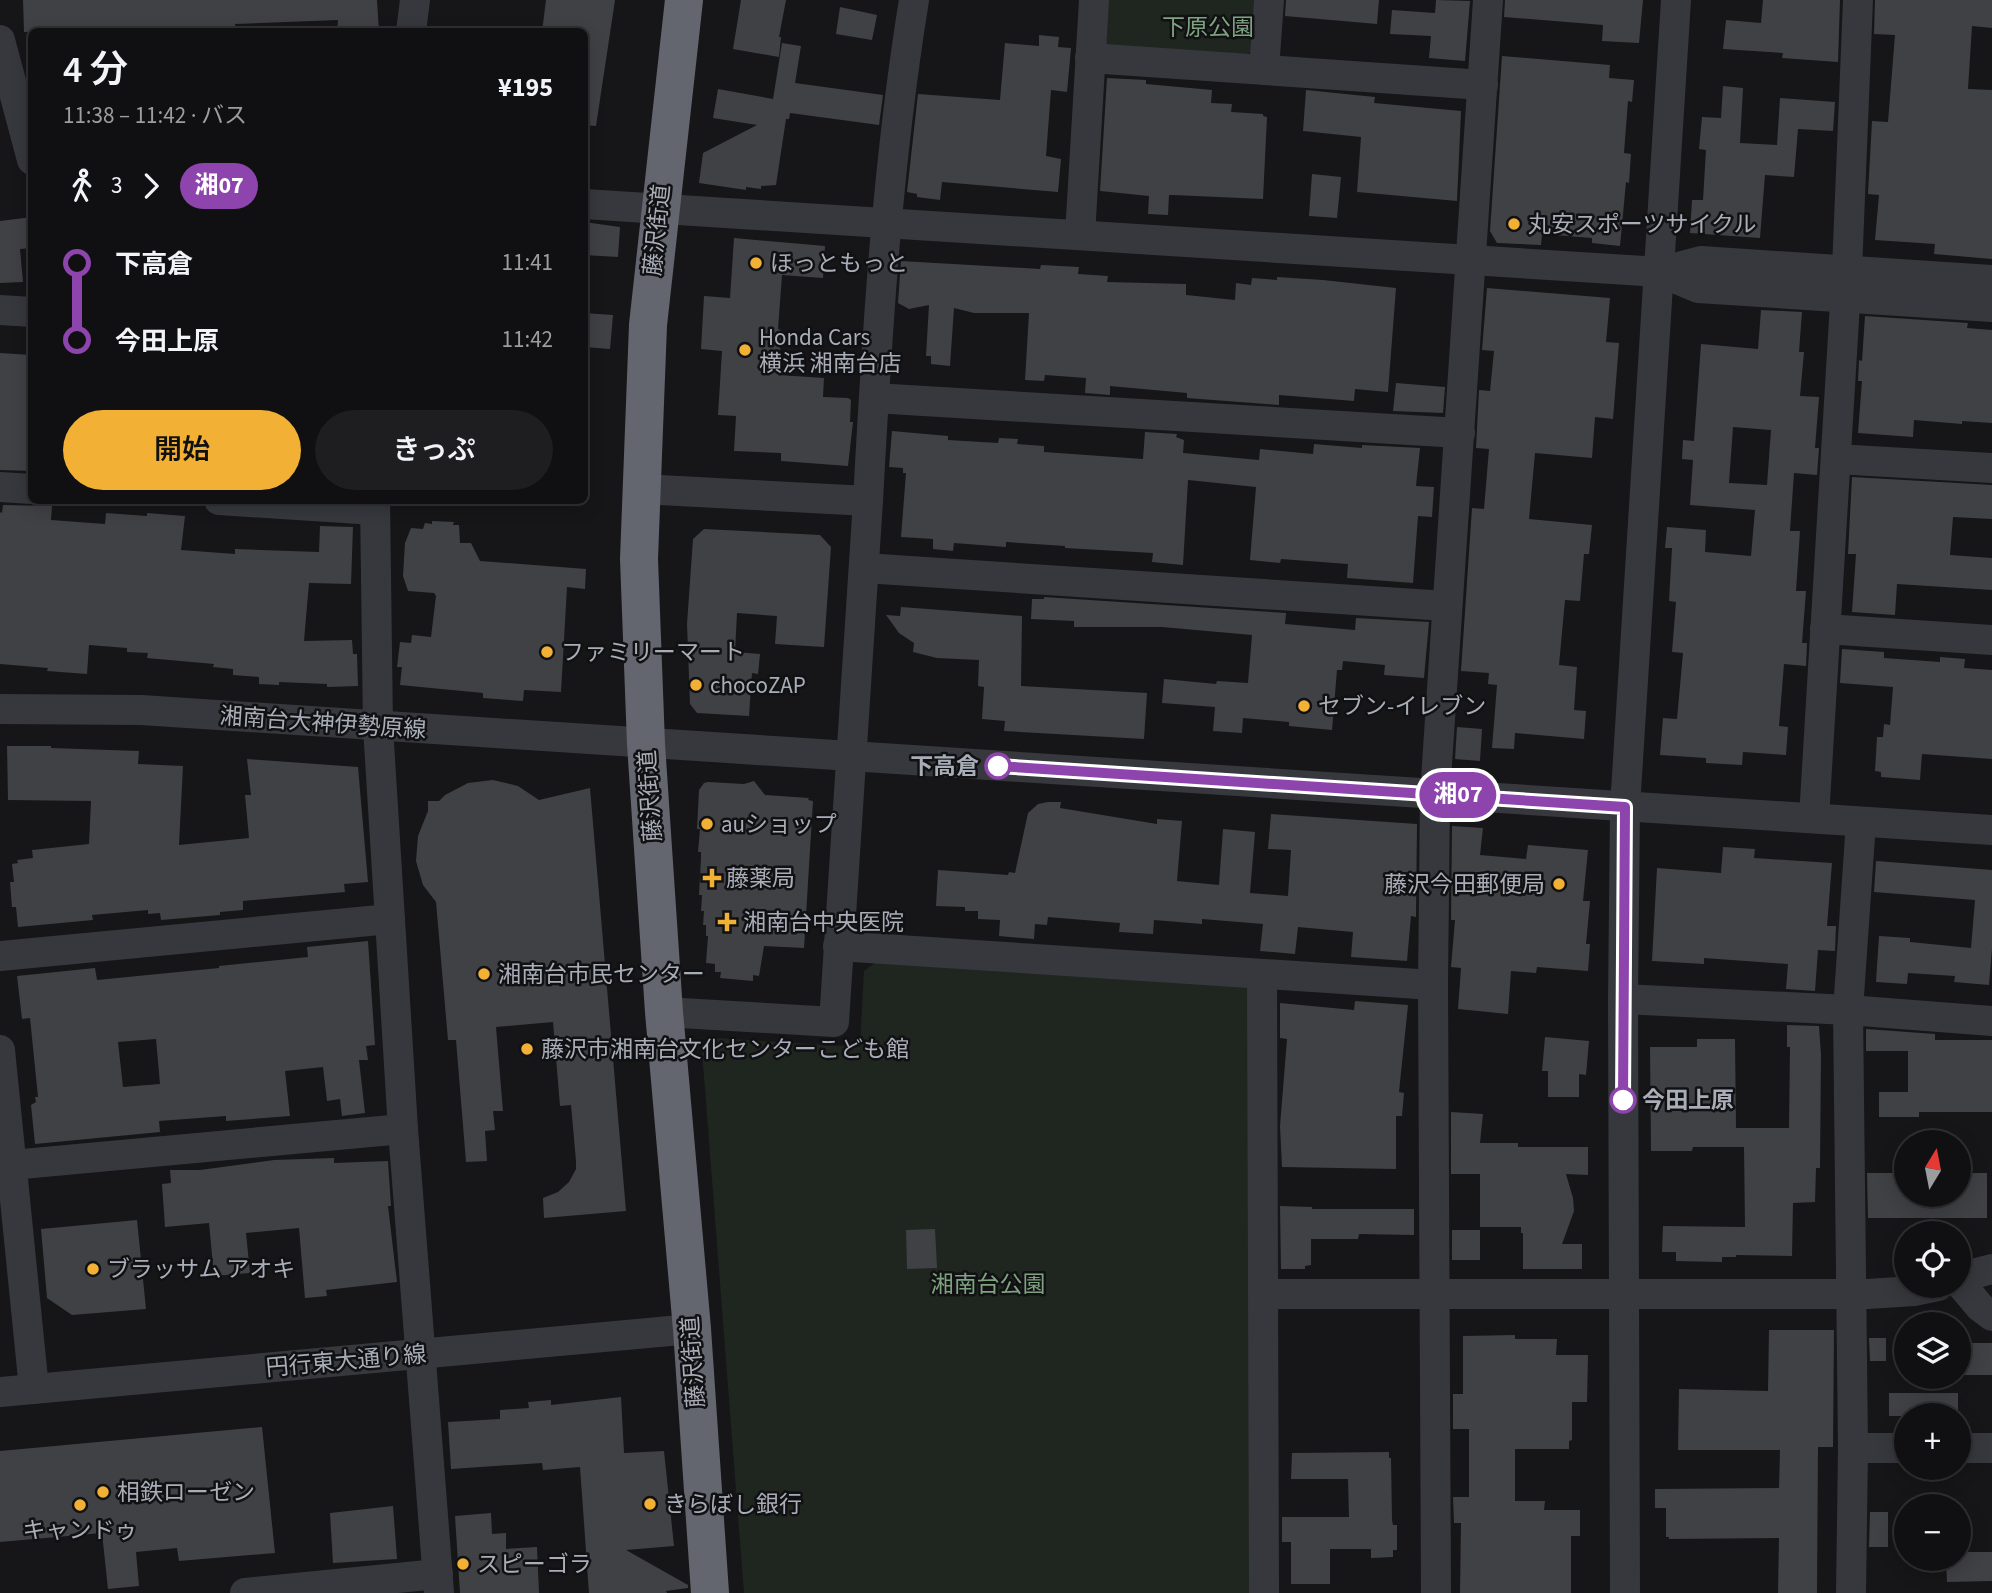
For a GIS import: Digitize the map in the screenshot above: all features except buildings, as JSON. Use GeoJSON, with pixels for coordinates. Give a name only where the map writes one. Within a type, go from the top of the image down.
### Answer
{"type":"FeatureCollection","features":[{"type":"Feature","properties":{"kind":"highway","name":"藤沢街道"},"geometry":{"type":"LineString","coordinates":[[684,0],[648,325],[639,559],[646,744],[664,1012],[692,1329],[710,1593]]}},
{"type":"Feature","properties":{"kind":"street"},"geometry":{"type":"LineString","coordinates":[[412,28],[415,0]]}},
{"type":"Feature","properties":{"kind":"street"},"geometry":{"type":"LineString","coordinates":[[664,1012],[834,1022],[886,223],[893,148],[914,0]]}},
{"type":"Feature","properties":{"kind":"street"},"geometry":{"type":"LineString","coordinates":[[1080,235],[1094,0]]}},
{"type":"Feature","properties":{"kind":"street"},"geometry":{"type":"LineString","coordinates":[[1264,70],[1269,0]]}},
{"type":"Feature","properties":{"kind":"street"},"geometry":{"type":"LineString","coordinates":[[1436,1593],[1433,985],[1435,794],[1488,0]]}},
{"type":"Feature","properties":{"kind":"street"},"geometry":{"type":"LineString","coordinates":[[1625,1593],[1625,807],[1676,0]]}},
{"type":"Feature","properties":{"kind":"street"},"geometry":{"type":"LineString","coordinates":[[1814,818],[1847,284],[1858,0]]}},
{"type":"Feature","properties":{"kind":"street"},"geometry":{"type":"LineString","coordinates":[[0,40],[28,142]]}},
{"type":"Feature","properties":{"kind":"street"},"geometry":{"type":"LineString","coordinates":[[1090,58],[1483,85]]}},
{"type":"Feature","properties":{"kind":"street"},"geometry":{"type":"LineString","coordinates":[[588,204],[1660,272],[1701,261],[1992,307]]}},
{"type":"Feature","properties":{"kind":"street"},"geometry":{"type":"LineString","coordinates":[[1847,284],[1992,280]]}},
{"type":"Feature","properties":{"kind":"street"},"geometry":{"type":"LineString","coordinates":[[0,310],[28,312]]}},
{"type":"Feature","properties":{"kind":"street"},"geometry":{"type":"LineString","coordinates":[[874,398],[1460,433]]}},
{"type":"Feature","properties":{"kind":"street"},"geometry":{"type":"LineString","coordinates":[[1836,459],[1992,468]]}},
{"type":"Feature","properties":{"kind":"street"},"geometry":{"type":"LineString","coordinates":[[0,487],[28,489]]}},
{"type":"Feature","properties":{"kind":"street"},"geometry":{"type":"LineString","coordinates":[[641,489],[868,501]]}},
{"type":"Feature","properties":{"kind":"street"},"geometry":{"type":"LineString","coordinates":[[245,1593],[438,1584],[403,1129],[378,727],[375,505],[344,504]]}},
{"type":"Feature","properties":{"kind":"street"},"geometry":{"type":"LineString","coordinates":[[864,568],[1447,606]]}},
{"type":"Feature","properties":{"kind":"street"},"geometry":{"type":"LineString","coordinates":[[1825,629],[1992,640]]}},
{"type":"Feature","properties":{"kind":"street","name":"湘南台大神伊勢原線"},"geometry":{"type":"LineString","coordinates":[[0,709],[141,710],[1992,830]]}},
{"type":"Feature","properties":{"kind":"street"},"geometry":{"type":"LineString","coordinates":[[1852,1593],[1848,1010],[1861,822]]}},
{"type":"Feature","properties":{"kind":"street"},"geometry":{"type":"LineString","coordinates":[[0,956],[390,919]]}},
{"type":"Feature","properties":{"kind":"street"},"geometry":{"type":"LineString","coordinates":[[838,946],[1433,985]]}},
{"type":"Feature","properties":{"kind":"street"},"geometry":{"type":"LineString","coordinates":[[1262,974],[1264,1593]]}},
{"type":"Feature","properties":{"kind":"street"},"geometry":{"type":"LineString","coordinates":[[1623,999],[1848,1010],[1992,1021]]}},
{"type":"Feature","properties":{"kind":"street"},"geometry":{"type":"LineString","coordinates":[[0,1050],[5,1165],[34,1389]]}},
{"type":"Feature","properties":{"kind":"street"},"geometry":{"type":"LineString","coordinates":[[5,1165],[403,1129]]}},
{"type":"Feature","properties":{"kind":"street"},"geometry":{"type":"LineString","coordinates":[[1971,1276],[1992,1269]]}},
{"type":"Feature","properties":{"kind":"street"},"geometry":{"type":"LineString","coordinates":[[1263,1294],[1894,1292]]}},
{"type":"Feature","properties":{"kind":"street"},"geometry":{"type":"LineString","coordinates":[[1971,1297],[1992,1316]]}},
{"type":"Feature","properties":{"kind":"street","name":"円行東大通り線"},"geometry":{"type":"LineString","coordinates":[[0,1392],[692,1329]]}},
{"type":"Feature","properties":{"kind":"street"},"geometry":{"type":"LineString","coordinates":[[1853,1448],[1894,1448]]}},
{"type":"Feature","properties":{"kind":"street"},"geometry":{"type":"LineString","coordinates":[[1971,1448],[1992,1448]]}},
{"type":"Feature","properties":{"kind":"green space","name":"下原公園"},"geometry":{"type":"Polygon","coordinates":[[[1106,0],[1254,0],[1252,51],[1244,57],[1111,49],[1103,41],[1106,0]]]}},
{"type":"Feature","properties":{"kind":"green space","name":"湘南台公園"},"geometry":{"type":"Polygon","coordinates":[[[876,962],[1246,986],[1255,994],[1256,1593],[744,1593],[702,1051],[715,1038],[860,1047],[864,971],[876,962]]]}},
{"type":"Feature","properties":{"kind":"bus line","name":"湘07"},"geometry":{"type":"LineString","coordinates":[[998,766],[1625,807],[1623,1100]]}},
{"type":"Feature","properties":{"kind":"place","name":"丸安スポーツサイクル"},"geometry":{"type":"Point","coordinates":[1514,224]}},
{"type":"Feature","properties":{"kind":"place","name":"ほっともっと"},"geometry":{"type":"Point","coordinates":[756,263]}},
{"type":"Feature","properties":{"kind":"place","name":"Honda Cars 横浜 湘南台店"},"geometry":{"type":"Point","coordinates":[745,350]}},
{"type":"Feature","properties":{"kind":"place","name":"ファミリーマート"},"geometry":{"type":"Point","coordinates":[547,652]}},
{"type":"Feature","properties":{"kind":"place","name":"chocoZAP"},"geometry":{"type":"Point","coordinates":[696,685]}},
{"type":"Feature","properties":{"kind":"place","name":"セブン-イレブン"},"geometry":{"type":"Point","coordinates":[1304,706]}},
{"type":"Feature","properties":{"kind":"place","name":"下高倉"},"geometry":{"type":"Point","coordinates":[998,766]}},
{"type":"Feature","properties":{"kind":"place","name":"auショップ"},"geometry":{"type":"Point","coordinates":[707,824]}},
{"type":"Feature","properties":{"kind":"place","name":"藤薬局"},"geometry":{"type":"Point","coordinates":[712,878]}},
{"type":"Feature","properties":{"kind":"place","name":"藤沢今田郵便局"},"geometry":{"type":"Point","coordinates":[1559,884]}},
{"type":"Feature","properties":{"kind":"place","name":"湘南台中央医院"},"geometry":{"type":"Point","coordinates":[727,922]}},
{"type":"Feature","properties":{"kind":"place","name":"湘南台市民センター"},"geometry":{"type":"Point","coordinates":[484,974]}},
{"type":"Feature","properties":{"kind":"place","name":"藤沢市湘南台文化センターこども館"},"geometry":{"type":"Point","coordinates":[527,1049]}},
{"type":"Feature","properties":{"kind":"place","name":"今田上原"},"geometry":{"type":"Point","coordinates":[1623,1100]}},
{"type":"Feature","properties":{"kind":"place","name":"ブラッサム アオキ"},"geometry":{"type":"Point","coordinates":[93,1269]}},
{"type":"Feature","properties":{"kind":"place","name":"相鉄ローゼン"},"geometry":{"type":"Point","coordinates":[103,1492]}},
{"type":"Feature","properties":{"kind":"place","name":"きらぼし銀行"},"geometry":{"type":"Point","coordinates":[650,1504]}},
{"type":"Feature","properties":{"kind":"place","name":"キャンドゥ"},"geometry":{"type":"Point","coordinates":[80,1505]}},
{"type":"Feature","properties":{"kind":"place","name":"スピーゴラ"},"geometry":{"type":"Point","coordinates":[463,1564]}}]}
